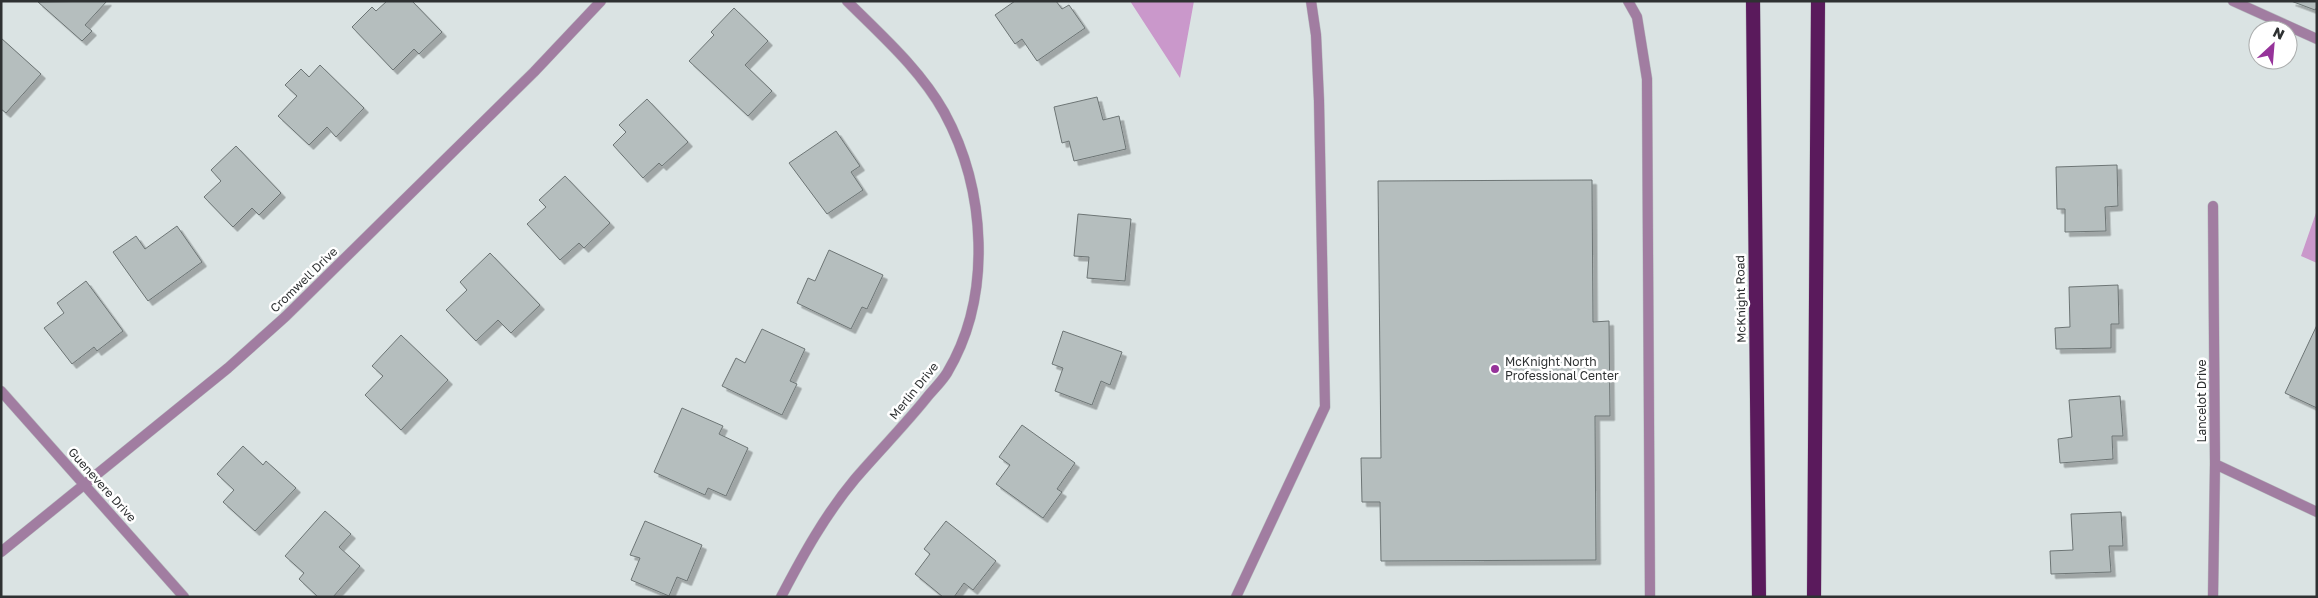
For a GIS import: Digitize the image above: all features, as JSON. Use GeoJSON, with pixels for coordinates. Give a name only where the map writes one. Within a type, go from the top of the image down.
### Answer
{"type":"FeatureCollection","features":[{"type":"Feature","properties":{"kind":"highway","name":"McKnight Road"},"geometry":{"type":"LineString","coordinates":[[1753,1],[1759,597]]}},
{"type":"Feature","properties":{"kind":"highway"},"geometry":{"type":"LineString","coordinates":[[1814,597],[1818,1]]}},
{"type":"Feature","properties":{"kind":"street","name":"Cromwell Drive"},"geometry":{"type":"LineString","coordinates":[[1,552],[228,368],[285,317],[534,72],[601,1]]}},
{"type":"Feature","properties":{"kind":"street","name":"Merlin Drive"},"geometry":{"type":"LineString","coordinates":[[781,597],[825,518],[854,480],[946,374],[964,337],[975,294],[979,254],[977,218],[971,185],[960,147],[943,111],[915,71],[847,1]]}},
{"type":"Feature","properties":{"kind":"street"},"geometry":{"type":"LineString","coordinates":[[1236,597],[1325,406],[1319,100],[1316,35],[1311,1]]}},
{"type":"Feature","properties":{"kind":"street"},"geometry":{"type":"LineString","coordinates":[[1628,1],[1637,17],[1647,79],[1650,597]]}},
{"type":"Feature","properties":{"kind":"street"},"geometry":{"type":"LineString","coordinates":[[2232,1],[2317,39]]}},
{"type":"Feature","properties":{"kind":"street","name":"Lancelot Drive"},"geometry":{"type":"LineString","coordinates":[[2213,206],[2215,464],[2213,597]]}},
{"type":"Feature","properties":{"kind":"street","name":"Guenevere Drive"},"geometry":{"type":"LineString","coordinates":[[1,391],[184,597]]}},
{"type":"Feature","properties":{"kind":"street"},"geometry":{"type":"LineString","coordinates":[[2215,464],[2317,512]]}},
{"type":"Feature","properties":{"kind":"shaded area"},"geometry":{"type":"Polygon","coordinates":[[[1130,1],[1194,1],[1180,78],[1130,1]]]}},
{"type":"Feature","properties":{"kind":"shaded area"},"geometry":{"type":"Polygon","coordinates":[[[2317,210],[2317,263],[2301,256],[2317,210]]]}},
{"type":"Feature","properties":{"kind":"building"},"geometry":{"type":"Polygon","coordinates":[[[107,1],[85,25],[92,31],[82,41],[38,2],[107,1]]]}},
{"type":"Feature","properties":{"kind":"building"},"geometry":{"type":"Polygon","coordinates":[[[387,1],[412,1],[442,32],[419,54],[414,49],[393,70],[352,27],[372,7],[376,11],[387,1]]]}},
{"type":"Feature","properties":{"kind":"building"},"geometry":{"type":"Polygon","coordinates":[[[1015,1],[1056,1],[1062,9],[1069,5],[1085,28],[1037,61],[1022,39],[1015,44],[995,15],[1015,1]]]}},
{"type":"Feature","properties":{"kind":"building"},"geometry":{"type":"Polygon","coordinates":[[[2291,1],[2317,1],[2317,7],[2315,10],[2291,1]]]}},
{"type":"Feature","properties":{"kind":"building"},"geometry":{"type":"Polygon","coordinates":[[[734,8],[768,41],[745,65],[772,91],[748,116],[689,61],[714,35],[711,32],[734,8]]]}},
{"type":"Feature","properties":{"kind":"building"},"geometry":{"type":"Polygon","coordinates":[[[1,38],[41,74],[6,113],[1,109],[1,38]]]}},
{"type":"Feature","properties":{"kind":"building"},"geometry":{"type":"Polygon","coordinates":[[[320,65],[364,108],[336,137],[327,127],[309,145],[278,116],[297,96],[285,85],[301,69],[309,77],[320,65]]]}},
{"type":"Feature","properties":{"kind":"building"},"geometry":{"type":"Polygon","coordinates":[[[1097,97],[1103,120],[1119,116],[1126,149],[1074,161],[1069,141],[1062,143],[1054,107],[1097,97]]]}},
{"type":"Feature","properties":{"kind":"building"},"geometry":{"type":"Polygon","coordinates":[[[647,99],[688,142],[662,166],[659,163],[643,178],[613,145],[626,132],[619,125],[647,99]]]}},
{"type":"Feature","properties":{"kind":"building"},"geometry":{"type":"Polygon","coordinates":[[[836,131],[860,166],[851,172],[863,190],[827,214],[789,163],[836,131]]]}},
{"type":"Feature","properties":{"kind":"building"},"geometry":{"type":"Polygon","coordinates":[[[236,146],[281,193],[259,215],[252,208],[233,227],[204,197],[221,181],[211,170],[236,146]]]}},
{"type":"Feature","properties":{"kind":"building"},"geometry":{"type":"Polygon","coordinates":[[[2117,165],[2118,206],[2105,207],[2106,231],[2065,232],[2065,209],[2057,209],[2056,167],[2117,165]]]}},
{"type":"Feature","properties":{"kind":"building"},"geometry":{"type":"Polygon","coordinates":[[[565,176],[610,223],[584,248],[579,243],[560,260],[527,224],[546,207],[539,200],[565,176]]]}},
{"type":"Feature","properties":{"kind":"building","name":"McKnight North Professional Center"},"geometry":{"type":"Polygon","coordinates":[[[1592,180],[1593,322],[1609,321],[1610,416],[1595,416],[1596,560],[1381,561],[1380,502],[1362,502],[1361,458],[1381,458],[1378,181],[1592,180]]]}},
{"type":"Feature","properties":{"kind":"building"},"geometry":{"type":"Polygon","coordinates":[[[1078,214],[1131,219],[1125,281],[1087,278],[1089,257],[1074,256],[1078,214]]]}},
{"type":"Feature","properties":{"kind":"building"},"geometry":{"type":"Polygon","coordinates":[[[177,226],[202,262],[148,301],[113,252],[136,236],[145,249],[177,226]]]}},
{"type":"Feature","properties":{"kind":"building"},"geometry":{"type":"Polygon","coordinates":[[[829,250],[883,275],[867,309],[862,307],[851,329],[797,303],[808,278],[815,281],[829,250]]]}},
{"type":"Feature","properties":{"kind":"building"},"geometry":{"type":"Polygon","coordinates":[[[490,253],[540,305],[511,333],[498,320],[476,341],[446,310],[467,290],[460,282],[490,253]]]}},
{"type":"Feature","properties":{"kind":"building"},"geometry":{"type":"Polygon","coordinates":[[[86,281],[123,331],[97,351],[94,347],[72,364],[44,328],[64,313],[57,303],[86,281]]]}},
{"type":"Feature","properties":{"kind":"building"},"geometry":{"type":"Polygon","coordinates":[[[2118,285],[2119,324],[2111,324],[2111,348],[2056,349],[2055,328],[2070,327],[2069,287],[2118,285]]]}},
{"type":"Feature","properties":{"kind":"building"},"geometry":{"type":"Polygon","coordinates":[[[2317,325],[2317,408],[2285,393],[2317,325]]]}},
{"type":"Feature","properties":{"kind":"building"},"geometry":{"type":"Polygon","coordinates":[[[762,329],[805,349],[790,381],[797,384],[782,415],[722,386],[736,358],[745,363],[762,329]]]}},
{"type":"Feature","properties":{"kind":"building"},"geometry":{"type":"Polygon","coordinates":[[[1063,331],[1122,352],[1110,385],[1101,381],[1092,405],[1055,391],[1063,368],[1052,364],[1063,331]]]}},
{"type":"Feature","properties":{"kind":"building"},"geometry":{"type":"Polygon","coordinates":[[[401,335],[448,380],[401,430],[365,395],[383,376],[372,366],[401,335]]]}},
{"type":"Feature","properties":{"kind":"building"},"geometry":{"type":"Polygon","coordinates":[[[2120,396],[2123,436],[2112,436],[2113,459],[2060,463],[2058,439],[2072,437],[2069,400],[2120,396]]]}},
{"type":"Feature","properties":{"kind":"building"},"geometry":{"type":"Polygon","coordinates":[[[682,408],[723,426],[719,434],[748,448],[726,496],[708,488],[705,495],[654,472],[682,408]]]}},
{"type":"Feature","properties":{"kind":"building"},"geometry":{"type":"Polygon","coordinates":[[[1022,425],[1075,463],[1057,489],[1062,492],[1043,518],[996,484],[1010,465],[999,457],[1022,425]]]}},
{"type":"Feature","properties":{"kind":"building"},"geometry":{"type":"Polygon","coordinates":[[[243,446],[263,465],[266,461],[296,488],[255,531],[223,502],[234,490],[217,474],[243,446]]]}},
{"type":"Feature","properties":{"kind":"building"},"geometry":{"type":"Polygon","coordinates":[[[325,511],[351,534],[339,547],[360,566],[333,597],[318,597],[299,579],[304,573],[285,556],[325,511]]]}},
{"type":"Feature","properties":{"kind":"building"},"geometry":{"type":"Polygon","coordinates":[[[2121,512],[2123,546],[2109,546],[2111,572],[2051,574],[2050,551],[2073,550],[2071,514],[2121,512]]]}},
{"type":"Feature","properties":{"kind":"building"},"geometry":{"type":"Polygon","coordinates":[[[645,521],[702,545],[687,581],[677,577],[669,596],[631,580],[640,558],[630,555],[645,521]]]}},
{"type":"Feature","properties":{"kind":"building"},"geometry":{"type":"Polygon","coordinates":[[[946,521],[996,561],[973,590],[964,583],[954,597],[943,597],[915,574],[930,554],[924,549],[946,521]]]}},
{"type":"Feature","properties":{"kind":"place","name":"McKnight North Professional Center"},"geometry":{"type":"Point","coordinates":[1495,369]}}]}
